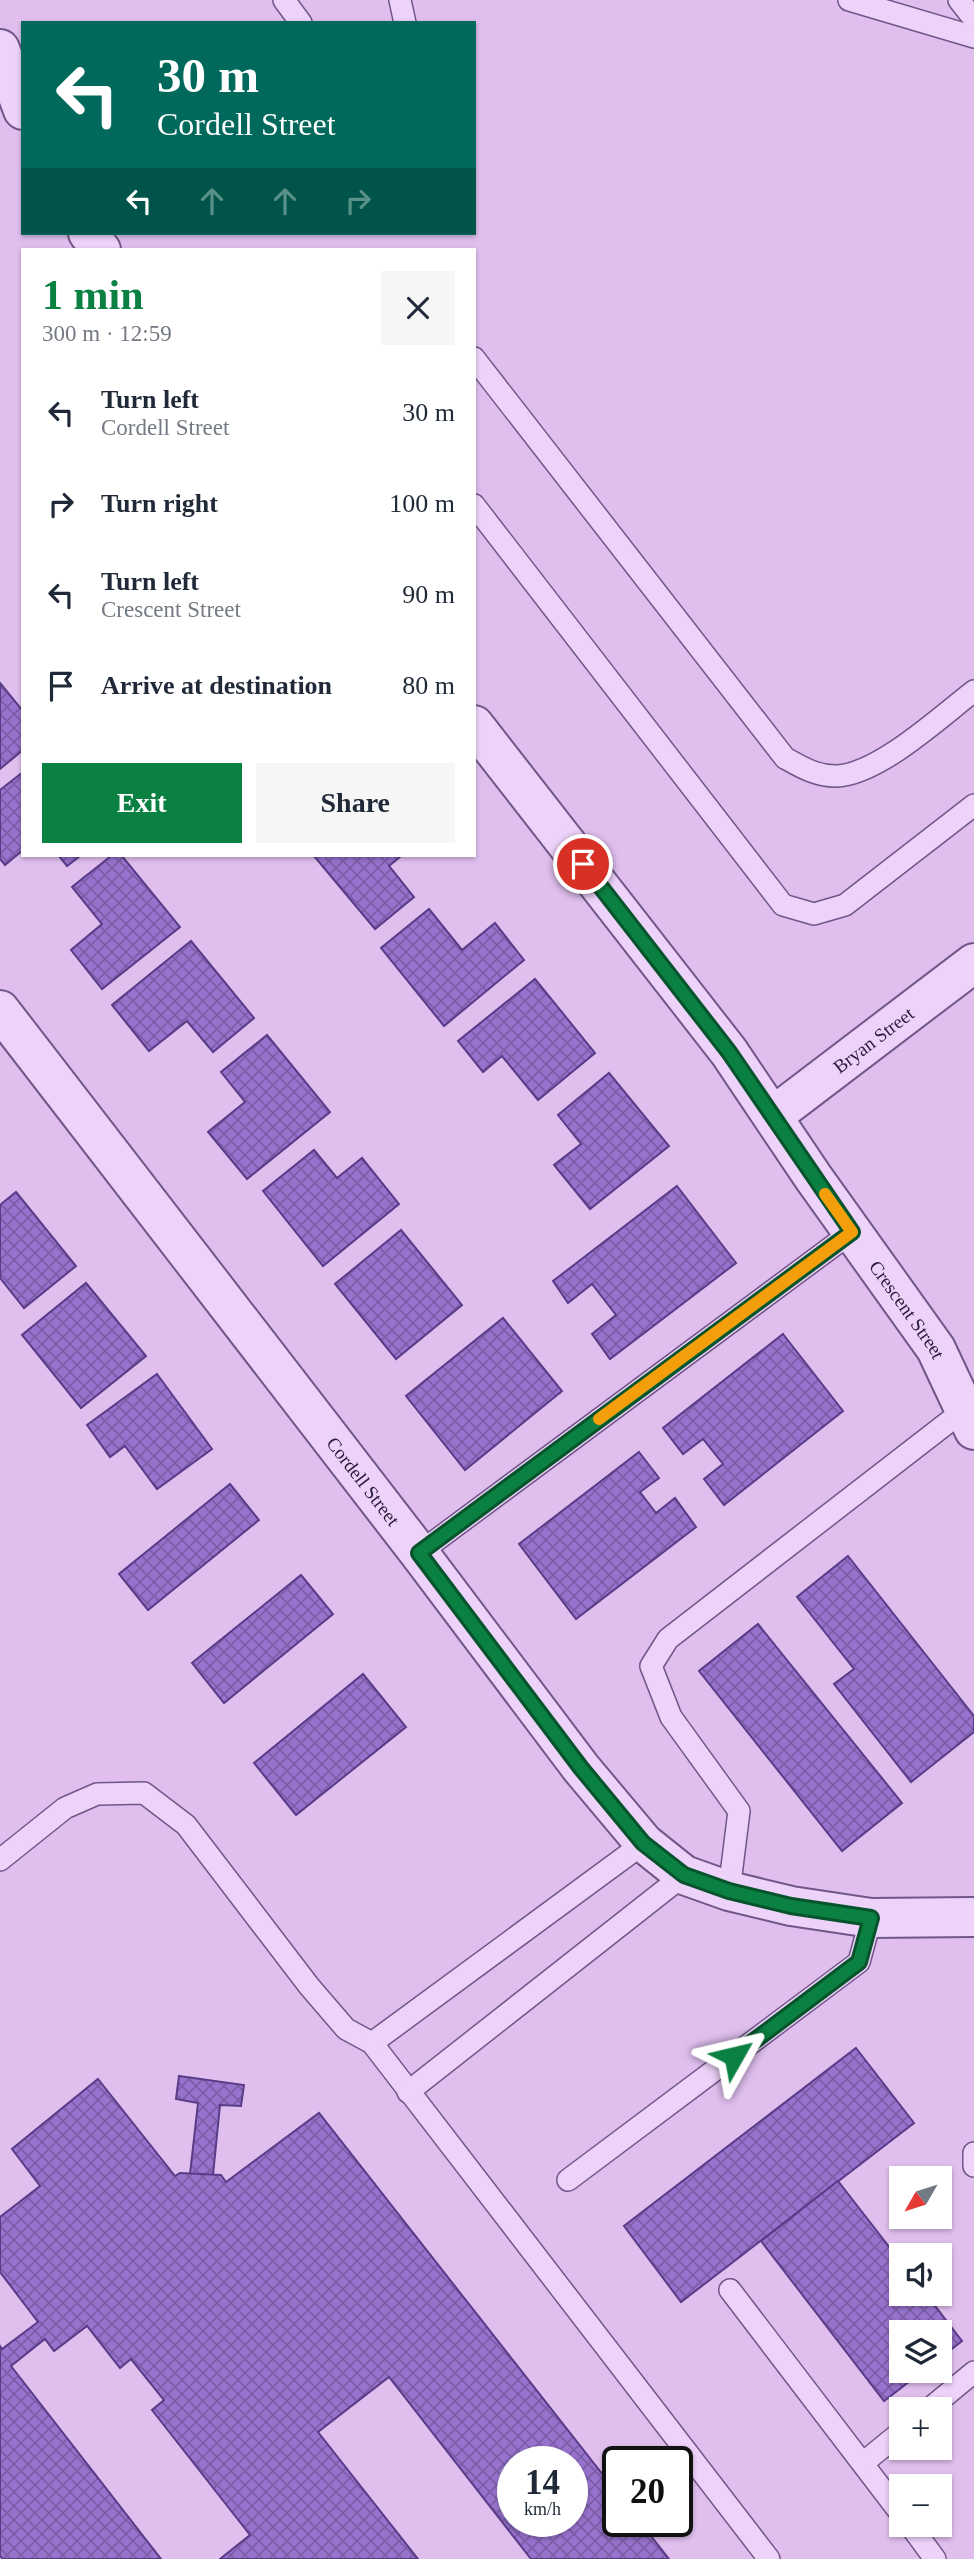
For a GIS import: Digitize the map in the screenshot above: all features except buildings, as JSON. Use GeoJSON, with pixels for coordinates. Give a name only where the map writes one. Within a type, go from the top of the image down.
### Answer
{"type":"FeatureCollection","features":[{"type":"Feature","properties":{"kind":"street"},"geometry":{"type":"LineString","coordinates":[[0,49],[21,105]]}},
{"type":"Feature","properties":{"kind":"street","name":"Crescent Street"},"geometry":{"type":"LineString","coordinates":[[476,728],[729,1052],[936,1349],[969,1420]]}},
{"type":"Feature","properties":{"kind":"street","name":"Bryan Street"},"geometry":{"type":"LineString","coordinates":[[773,1116],[974,963]]}},
{"type":"Feature","properties":{"kind":"street","name":"Cordell Street"},"geometry":{"type":"LineString","coordinates":[[0,1010],[419,1553],[581,1768],[643,1843],[684,1875],[729,1891],[791,1906],[871,1918],[974,1917]]}},
{"type":"Feature","properties":{"kind":"lane"},"geometry":{"type":"LineString","coordinates":[[284,0],[300,21]]}},
{"type":"Feature","properties":{"kind":"lane"},"geometry":{"type":"LineString","coordinates":[[400,0],[405,21]]}},
{"type":"Feature","properties":{"kind":"lane"},"geometry":{"type":"LineString","coordinates":[[849,0],[974,37]]}},
{"type":"Feature","properties":{"kind":"lane"},"geometry":{"type":"LineString","coordinates":[[959,0],[974,19]]}},
{"type":"Feature","properties":{"kind":"lane"},"geometry":{"type":"LineString","coordinates":[[476,361],[785,758],[808,771],[835,776],[859,772],[888,756],[974,691]]}},
{"type":"Feature","properties":{"kind":"lane"},"geometry":{"type":"LineString","coordinates":[[476,508],[783,905],[814,914],[845,905],[974,805]]}},
{"type":"Feature","properties":{"kind":"lane"},"geometry":{"type":"LineString","coordinates":[[419,1553],[852,1232]]}},
{"type":"Feature","properties":{"kind":"lane"},"geometry":{"type":"LineString","coordinates":[[729,1891],[739,1811],[671,1717],[651,1666],[668,1639],[969,1420]]}},
{"type":"Feature","properties":{"kind":"lane"},"geometry":{"type":"LineString","coordinates":[[0,1860],[65,1808],[97,1794],[144,1793],[186,1825],[309,1986],[346,2029],[372,2043],[769,2559]]}},
{"type":"Feature","properties":{"kind":"lane"},"geometry":{"type":"LineString","coordinates":[[372,2043],[643,1843]]}},
{"type":"Feature","properties":{"kind":"lane"},"geometry":{"type":"LineString","coordinates":[[408,2092],[684,1875]]}},
{"type":"Feature","properties":{"kind":"lane"},"geometry":{"type":"LineString","coordinates":[[568,2180],[859,1962],[871,1918]]}},
{"type":"Feature","properties":{"kind":"lane"},"geometry":{"type":"LineString","coordinates":[[974,2154],[974,2166]]}},
{"type":"Feature","properties":{"kind":"lane"},"geometry":{"type":"LineString","coordinates":[[730,2290],[889,2498]]}},
{"type":"Feature","properties":{"kind":"lane"},"geometry":{"type":"LineString","coordinates":[[944,2397],[974,2372]]}},
{"type":"Feature","properties":{"kind":"lane"},"geometry":{"type":"LineString","coordinates":[[863,2463],[889,2442]]}},
{"type":"Feature","properties":{"kind":"lane"},"geometry":{"type":"LineString","coordinates":[[919,2537],[935,2559]]}},
{"type":"Feature","properties":{"kind":"slow traffic"},"geometry":{"type":"LineString","coordinates":[[599,1419],[852,1232],[825,1194]]}},
{"type":"Feature","properties":{"kind":"route"},"geometry":{"type":"LineString","coordinates":[[583,864],[729,1052],[852,1232],[419,1553],[581,1768],[643,1843],[684,1875],[729,1891],[791,1906],[871,1918],[859,1962],[734,2056]]}}]}
